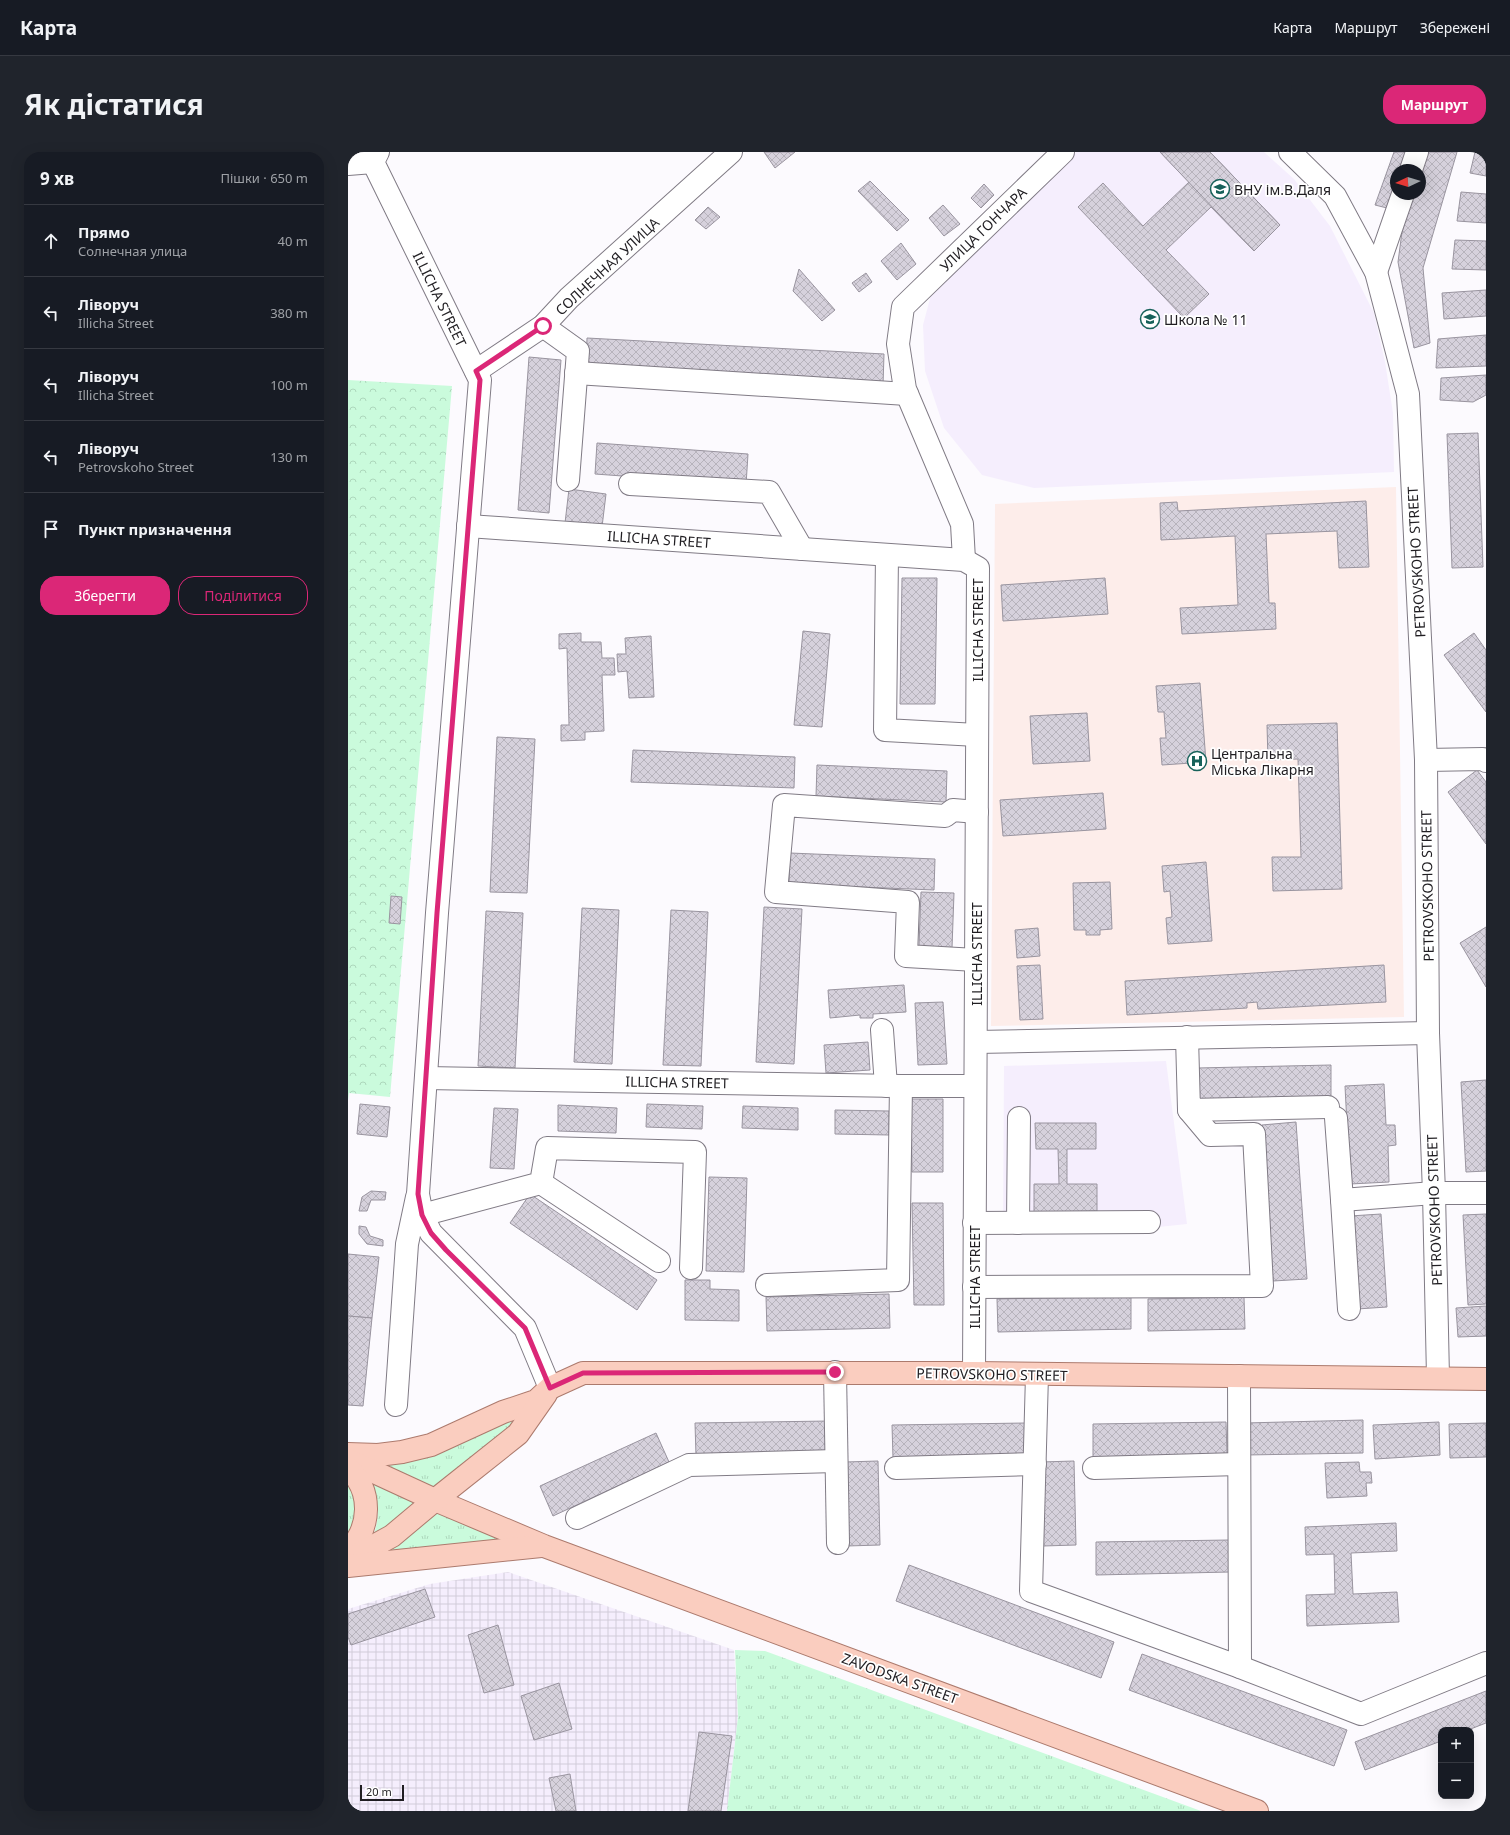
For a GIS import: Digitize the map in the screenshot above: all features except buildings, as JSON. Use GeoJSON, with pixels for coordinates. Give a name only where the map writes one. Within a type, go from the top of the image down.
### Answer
{"type":"FeatureCollection","features":[{"type":"Feature","properties":{"kind":"main road","name":"PETROVSKOHO STREET"},"geometry":{"type":"LineString","coordinates":[[550,1388],[583,1373],[835,1372],[1486,1379]]}},
{"type":"Feature","properties":{"kind":"main road"},"geometry":{"type":"LineString","coordinates":[[348,1454],[378,1455],[402,1452],[431,1445],[503,1412],[536,1401],[550,1388]]}},
{"type":"Feature","properties":{"kind":"main road"},"geometry":{"type":"LineString","coordinates":[[348,1560],[392,1536],[518,1434],[550,1388]]}},
{"type":"Feature","properties":{"kind":"main road","name":"ZAVODSKA STREET"},"geometry":{"type":"LineString","coordinates":[[348,1460],[435,1500],[544,1546],[1256,1811]]}},
{"type":"Feature","properties":{"kind":"main road"},"geometry":{"type":"LineString","coordinates":[[348,1468],[355,1474],[364,1490],[367,1508],[364,1526],[356,1543],[348,1551]]}},
{"type":"Feature","properties":{"kind":"main road"},"geometry":{"type":"LineString","coordinates":[[348,1566],[544,1546]]}},
{"type":"Feature","properties":{"kind":"street","name":"СОЛНЕЧНАЯ УЛИЦА"},"geometry":{"type":"LineString","coordinates":[[476,371],[543,326],[569,298],[731,152]]}},
{"type":"Feature","properties":{"kind":"street","name":"УЛИЦА ГОНЧАРА"},"geometry":{"type":"LineString","coordinates":[[907,394],[898,344],[903,307],[1063,152]]}},
{"type":"Feature","properties":{"kind":"street","name":"PETROVSKOHO STREET"},"geometry":{"type":"LineString","coordinates":[[1290,152],[1335,196],[1376,272],[1408,394],[1426,760],[1428,1033],[1434,1193],[1438,1378]]}},
{"type":"Feature","properties":{"kind":"street"},"geometry":{"type":"LineString","coordinates":[[1413,164],[1417,152]]}},
{"type":"Feature","properties":{"kind":"street"},"geometry":{"type":"LineString","coordinates":[[348,164],[376,157]]}},
{"type":"Feature","properties":{"kind":"street","name":"ILLICHA STREET"},"geometry":{"type":"LineString","coordinates":[[376,157],[480,380],[437,913],[418,1194],[422,1215],[431,1233],[446,1250],[525,1328],[550,1388]]}},
{"type":"Feature","properties":{"kind":"street"},"geometry":{"type":"LineString","coordinates":[[1376,272],[1401,200]]}},
{"type":"Feature","properties":{"kind":"street"},"geometry":{"type":"LineString","coordinates":[[543,326],[578,352],[568,480]]}},
{"type":"Feature","properties":{"kind":"street"},"geometry":{"type":"LineString","coordinates":[[576,373],[907,394],[962,524],[964,560]]}},
{"type":"Feature","properties":{"kind":"street"},"geometry":{"type":"LineString","coordinates":[[630,484],[769,492],[802,549]]}},
{"type":"Feature","properties":{"kind":"street","name":"ILLICHA STREET"},"geometry":{"type":"LineString","coordinates":[[468,526],[964,560],[978,568],[974,1373]]}},
{"type":"Feature","properties":{"kind":"street"},"geometry":{"type":"LineString","coordinates":[[887,555],[885,730],[977,735]]}},
{"type":"Feature","properties":{"kind":"street"},"geometry":{"type":"LineString","coordinates":[[1426,760],[1483,759],[1486,761]]}},
{"type":"Feature","properties":{"kind":"street"},"geometry":{"type":"LineString","coordinates":[[976,960],[906,956],[908,902],[776,892],[784,805],[945,816],[953,810],[977,812]]}},
{"type":"Feature","properties":{"kind":"street"},"geometry":{"type":"LineString","coordinates":[[767,1285],[898,1280],[894,1086],[882,1030]]}},
{"type":"Feature","properties":{"kind":"street"},"geometry":{"type":"LineString","coordinates":[[976,1042],[1428,1033]]}},
{"type":"Feature","properties":{"kind":"street"},"geometry":{"type":"LineString","coordinates":[[974,1287],[1262,1286],[1254,1134],[1210,1135],[1189,1110],[1187,1037]]}},
{"type":"Feature","properties":{"kind":"street","name":"ILLICHA STREET"},"geometry":{"type":"LineString","coordinates":[[426,1078],[975,1086]]}},
{"type":"Feature","properties":{"kind":"street"},"geometry":{"type":"LineString","coordinates":[[1189,1110],[1332,1112],[1342,1200],[1349,1309]]}},
{"type":"Feature","properties":{"kind":"street"},"geometry":{"type":"LineString","coordinates":[[1018,1223],[1019,1118]]}},
{"type":"Feature","properties":{"kind":"street"},"geometry":{"type":"LineString","coordinates":[[541,1183],[547,1148],[696,1152],[691,1268]]}},
{"type":"Feature","properties":{"kind":"street"},"geometry":{"type":"LineString","coordinates":[[422,1215],[541,1183],[659,1261]]}},
{"type":"Feature","properties":{"kind":"street"},"geometry":{"type":"LineString","coordinates":[[1342,1200],[1434,1193],[1486,1193]]}},
{"type":"Feature","properties":{"kind":"street"},"geometry":{"type":"LineString","coordinates":[[396,1405],[407,1244],[418,1194]]}},
{"type":"Feature","properties":{"kind":"street"},"geometry":{"type":"LineString","coordinates":[[974,1223],[1149,1222]]}},
{"type":"Feature","properties":{"kind":"street"},"geometry":{"type":"LineString","coordinates":[[835,1372],[838,1543]]}},
{"type":"Feature","properties":{"kind":"street"},"geometry":{"type":"LineString","coordinates":[[1037,1375],[1031,1590],[1240,1667],[1361,1714],[1486,1663]]}},
{"type":"Feature","properties":{"kind":"street"},"geometry":{"type":"LineString","coordinates":[[1239,1376],[1240,1667]]}},
{"type":"Feature","properties":{"kind":"street"},"geometry":{"type":"LineString","coordinates":[[577,1518],[689,1465],[836,1461]]}},
{"type":"Feature","properties":{"kind":"street"},"geometry":{"type":"LineString","coordinates":[[896,1468],[1035,1464]]}},
{"type":"Feature","properties":{"kind":"street"},"geometry":{"type":"LineString","coordinates":[[1094,1468],[1239,1464]]}},
{"type":"Feature","properties":{"kind":"shaded area","name":"Школа № 11"},"geometry":{"type":"Polygon","coordinates":[[[1076,152],[1264,152],[1294,179],[1330,226],[1374,313],[1385,362],[1393,413],[1394,472],[1034,488],[982,475],[944,428],[925,371],[923,325],[932,291],[1076,152]]]}},
{"type":"Feature","properties":{"kind":"shaded area","name":"Центральна Міська Лікарня"},"geometry":{"type":"Polygon","coordinates":[[[1396,487],[1404,1017],[991,1026],[995,504],[1396,487]]]}},
{"type":"Feature","properties":{"kind":"shaded area"},"geometry":{"type":"Polygon","coordinates":[[[1166,1061],[1187,1224],[1149,1228],[1140,1232],[1003,1234],[1004,1066],[1166,1061]]]}},
{"type":"Feature","properties":{"kind":"shaded area"},"geometry":{"type":"Polygon","coordinates":[[[508,1572],[734,1650],[738,1717],[727,1811],[348,1811],[348,1609],[430,1584],[508,1572]]]}},
{"type":"Feature","properties":{"kind":"green space"},"geometry":{"type":"Polygon","coordinates":[[[348,380],[452,386],[390,1097],[349,1093],[348,1100],[348,380]]]}},
{"type":"Feature","properties":{"kind":"green space"},"geometry":{"type":"Polygon","coordinates":[[[541,1407],[432,1491],[365,1461],[541,1407]]]}},
{"type":"Feature","properties":{"kind":"green space"},"geometry":{"type":"Polygon","coordinates":[[[370,1479],[422,1502],[373,1536],[377,1521],[378,1508],[370,1479]]]}},
{"type":"Feature","properties":{"kind":"green space"},"geometry":{"type":"Polygon","coordinates":[[[348,1484],[356,1505],[356,1510],[348,1537],[348,1484]]]}},
{"type":"Feature","properties":{"kind":"green space"},"geometry":{"type":"Polygon","coordinates":[[[435,1508],[514,1541],[376,1555],[435,1508]]]}},
{"type":"Feature","properties":{"kind":"green space"},"geometry":{"type":"Polygon","coordinates":[[[735,1650],[765,1651],[1201,1811],[727,1811],[738,1717],[735,1650]]]}},
{"type":"Feature","properties":{"kind":"place","name":"ВНУ ім.В.Даля"},"geometry":{"type":"Point","coordinates":[1220,189]}},
{"type":"Feature","properties":{"kind":"place","name":"Школа № 11"},"geometry":{"type":"Point","coordinates":[1150,319]}},
{"type":"Feature","properties":{"kind":"place","name":"Центральна Міська Лікарня"},"geometry":{"type":"Point","coordinates":[1197,761]}},
{"type":"Feature","properties":{"kind":"route"},"geometry":{"type":"LineString","coordinates":[[543,326],[476,371],[480,380],[437,913],[418,1194],[422,1215],[431,1233],[446,1250],[525,1328],[550,1388],[583,1373],[835,1372]]}}]}
